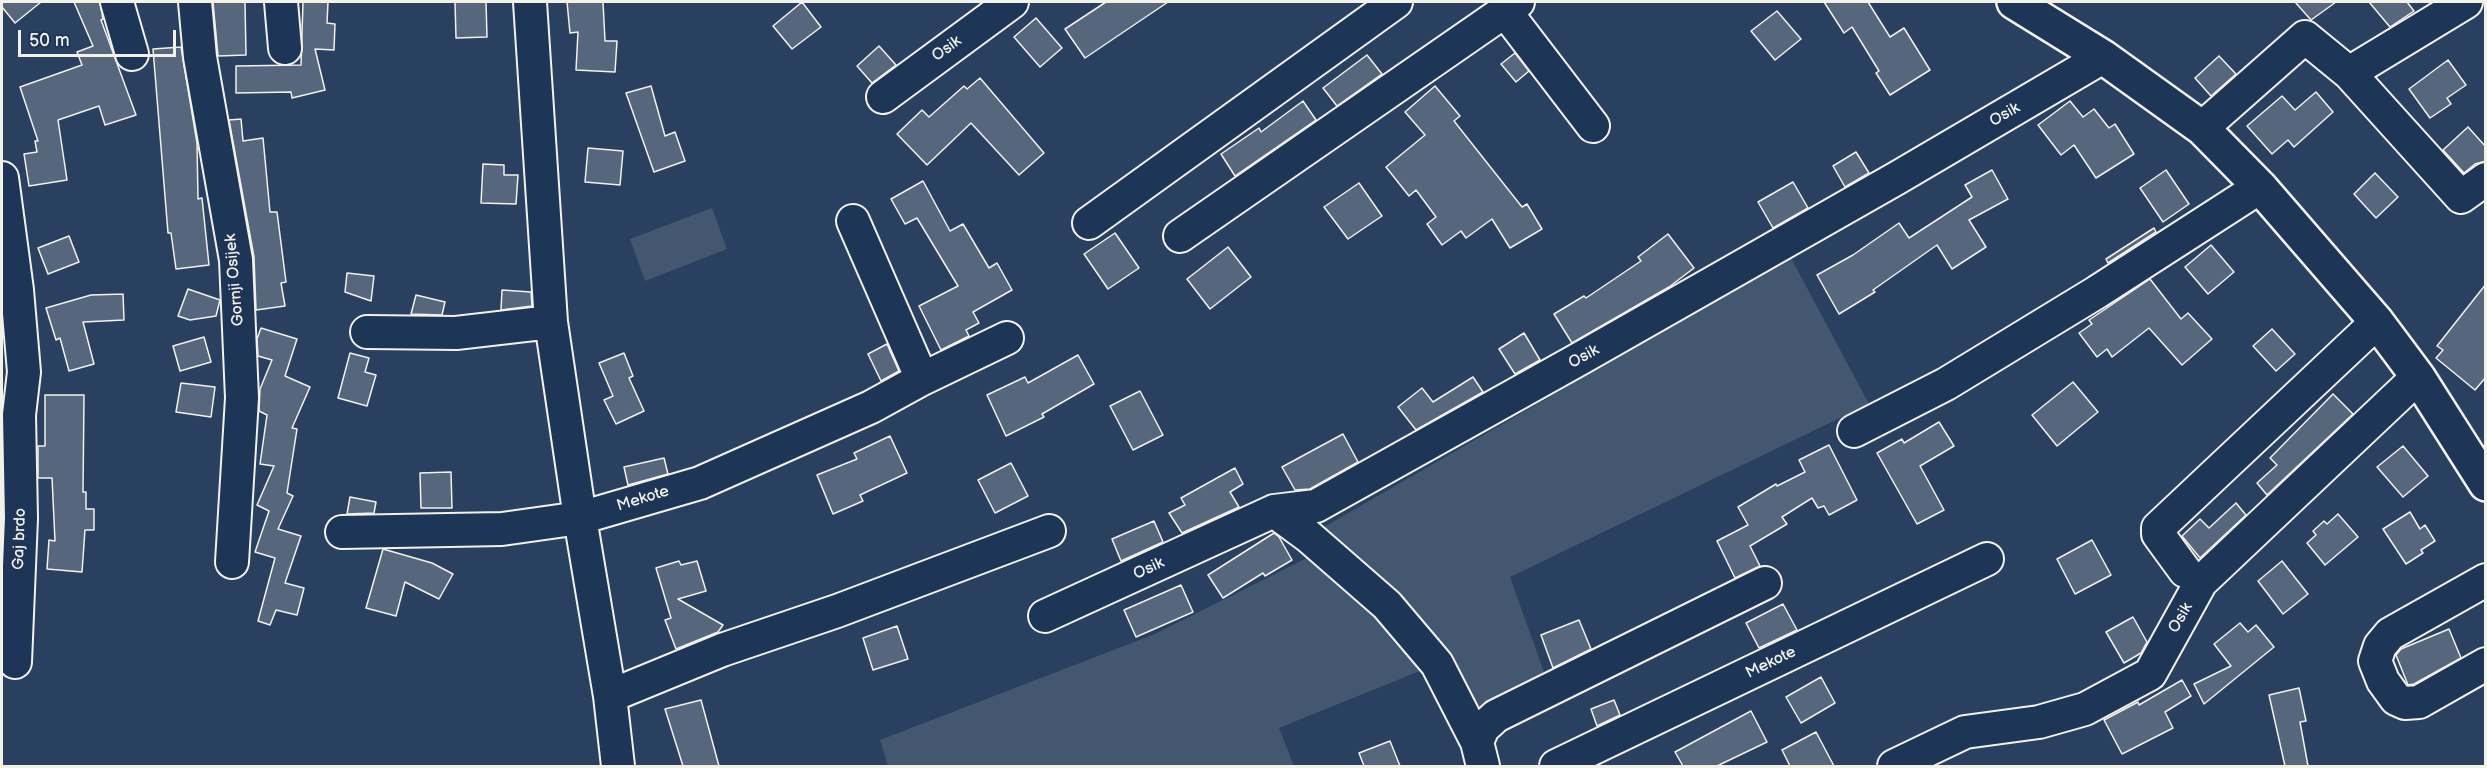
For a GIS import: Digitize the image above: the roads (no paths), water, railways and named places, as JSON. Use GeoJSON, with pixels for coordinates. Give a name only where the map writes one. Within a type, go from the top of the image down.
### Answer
{"type":"FeatureCollection","features":[{"type":"Feature","properties":{"kind":"main road"},"geometry":{"type":"LineString","coordinates":[[2014,2],[2103,57],[2202,128],[2260,187],[2377,322],[2418,377],[2486,484]]}},
{"type":"Feature","properties":{"kind":"street"},"geometry":{"type":"LineString","coordinates":[[117,2],[132,54]]}},
{"type":"Feature","properties":{"kind":"street","name":"Gornji Osijek"},"geometry":{"type":"LineString","coordinates":[[195,2],[200,57],[236,260],[242,398],[232,562]]}},
{"type":"Feature","properties":{"kind":"street"},"geometry":{"type":"LineString","coordinates":[[281,2],[285,48]]}},
{"type":"Feature","properties":{"kind":"street"},"geometry":{"type":"LineString","coordinates":[[530,2],[551,322],[580,518],[610,696],[618,766]]}},
{"type":"Feature","properties":{"kind":"street","name":"Osik"},"geometry":{"type":"LineString","coordinates":[[883,97],[1012,2]]}},
{"type":"Feature","properties":{"kind":"street"},"geometry":{"type":"LineString","coordinates":[[1089,224],[1396,2]]}},
{"type":"Feature","properties":{"kind":"street"},"geometry":{"type":"LineString","coordinates":[[2349,73],[2466,2]]}},
{"type":"Feature","properties":{"kind":"street"},"geometry":{"type":"LineString","coordinates":[[1180,236],[1512,6],[1593,126]]}},
{"type":"Feature","properties":{"kind":"street"},"geometry":{"type":"LineString","coordinates":[[2202,128],[2304,38],[2349,73],[2461,197],[2486,179]]}},
{"type":"Feature","properties":{"kind":"street","name":"Osik"},"geometry":{"type":"LineString","coordinates":[[1046,616],[1274,511],[1316,506],[1602,347],[2103,57]]}},
{"type":"Feature","properties":{"kind":"street","name":"Gaj brdo"},"geometry":{"type":"LineString","coordinates":[[2,178],[17,290],[24,372],[10,417],[21,518],[15,662]]}},
{"type":"Feature","properties":{"kind":"street"},"geometry":{"type":"LineString","coordinates":[[1854,431],[1946,384],[2097,292],[2260,187]]}},
{"type":"Feature","properties":{"kind":"street"},"geometry":{"type":"LineString","coordinates":[[853,221],[922,378]]}},
{"type":"Feature","properties":{"kind":"street"},"geometry":{"type":"LineString","coordinates":[[367,332],[456,333],[551,322]]}},
{"type":"Feature","properties":{"kind":"street"},"geometry":{"type":"LineString","coordinates":[[2185,571],[2158,534],[2158,528],[2377,322]]}},
{"type":"Feature","properties":{"kind":"street","name":"Mekote"},"geometry":{"type":"LineString","coordinates":[[342,532],[502,529],[580,518],[700,483],[871,407],[922,378],[1007,338]]}},
{"type":"Feature","properties":{"kind":"street","name":"Osik"},"geometry":{"type":"LineString","coordinates":[[1894,766],[1965,732],[2039,722],[2085,709],[2150,674],[2201,582],[2418,377]]}},
{"type":"Feature","properties":{"kind":"street"},"geometry":{"type":"LineString","coordinates":[[1274,511],[1308,536],[1387,605],[1437,664],[1480,754]]}},
{"type":"Feature","properties":{"kind":"street"},"geometry":{"type":"LineString","coordinates":[[610,696],[722,650],[837,611],[1049,531]]}},
{"type":"Feature","properties":{"kind":"street","name":"Mekote"},"geometry":{"type":"LineString","coordinates":[[1556,766],[1987,560]]}},
{"type":"Feature","properties":{"kind":"street"},"geometry":{"type":"LineString","coordinates":[[2486,580],[2390,634],[2380,646],[2375,660],[2383,681],[2396,699],[2405,703],[2419,702],[2486,664]]}},
{"type":"Feature","properties":{"kind":"street"},"geometry":{"type":"LineString","coordinates":[[1480,754],[1483,728],[1496,716],[1765,584]]}}]}
